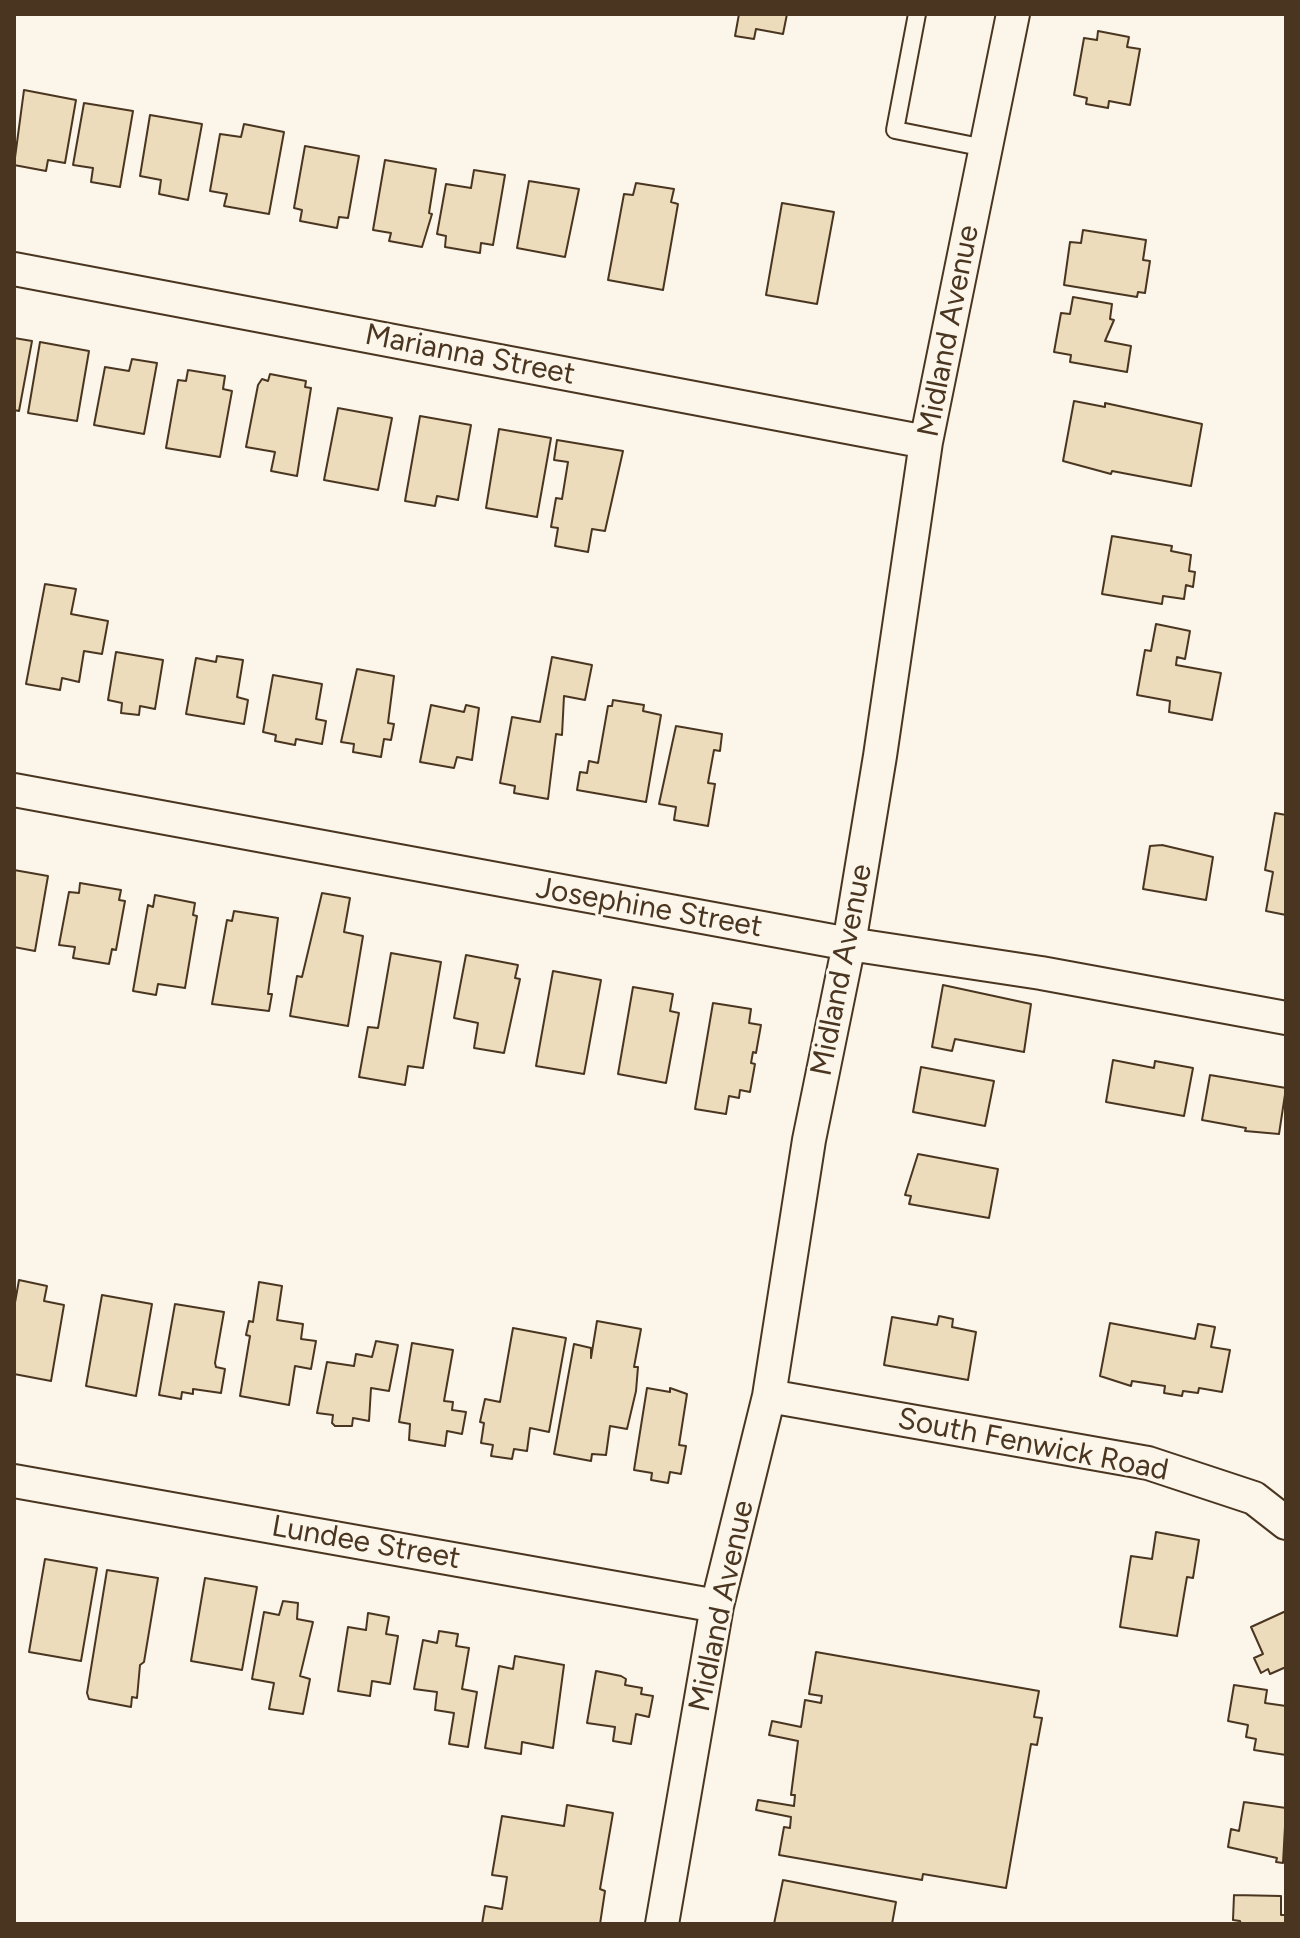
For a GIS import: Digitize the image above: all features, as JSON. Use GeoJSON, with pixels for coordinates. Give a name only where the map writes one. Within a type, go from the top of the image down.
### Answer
{"type":"FeatureCollection","features":[{"type":"Feature","properties":{"kind":"street","name":"Midland Avenue"},"geometry":{"type":"LineString","coordinates":[[662,1924],[717,1606],[769,1396],[809,1140],[849,944],[926,442],[1013,14]]}},
{"type":"Feature","properties":{"kind":"street","name":"Marianna Street"},"geometry":{"type":"LineString","coordinates":[[14,269],[926,442]]}},
{"type":"Feature","properties":{"kind":"street","name":"Josephine Street"},"geometry":{"type":"LineString","coordinates":[[14,790],[849,944],[1041,973],[1286,1018]]}},
{"type":"Feature","properties":{"kind":"street","name":"South Fenwick Road"},"geometry":{"type":"LineString","coordinates":[[769,1396],[1148,1463],[1254,1498],[1286,1523]]}},
{"type":"Feature","properties":{"kind":"street","name":"Lundee Street"},"geometry":{"type":"LineString","coordinates":[[14,1481],[717,1606]]}},
{"type":"Feature","properties":{"kind":"lane"},"geometry":{"type":"LineString","coordinates":[[917,14],[895,130],[985,148]]}},
{"type":"Feature","properties":{"kind":"building"},"geometry":{"type":"Polygon","coordinates":[[[739,14],[787,14],[783,34],[756,29],[754,39],[735,36],[739,14]]]}},
{"type":"Feature","properties":{"kind":"building"},"geometry":{"type":"Polygon","coordinates":[[[1098,31],[1129,37],[1127,47],[1140,49],[1130,105],[1109,101],[1108,108],[1086,104],[1087,98],[1074,95],[1084,38],[1097,40],[1098,31]]]}},
{"type":"Feature","properties":{"kind":"building"},"geometry":{"type":"Polygon","coordinates":[[[24,90],[76,100],[65,163],[48,160],[46,171],[14,165],[24,90]]]}},
{"type":"Feature","properties":{"kind":"building"},"geometry":{"type":"Polygon","coordinates":[[[84,103],[133,111],[120,187],[91,182],[93,168],[73,165],[84,103]]]}},
{"type":"Feature","properties":{"kind":"building"},"geometry":{"type":"Polygon","coordinates":[[[150,115],[202,124],[188,200],[159,194],[161,180],[140,176],[150,115]]]}},
{"type":"Feature","properties":{"kind":"building"},"geometry":{"type":"Polygon","coordinates":[[[244,124],[284,132],[269,214],[224,206],[227,194],[210,191],[220,134],[241,137],[244,124]]]}},
{"type":"Feature","properties":{"kind":"building"},"geometry":{"type":"Polygon","coordinates":[[[305,146],[359,156],[348,218],[339,217],[337,228],[300,221],[302,210],[294,208],[305,146]]]}},
{"type":"Feature","properties":{"kind":"building"},"geometry":{"type":"Polygon","coordinates":[[[385,160],[436,169],[429,213],[432,214],[422,247],[389,241],[391,233],[373,230],[385,160]]]}},
{"type":"Feature","properties":{"kind":"building"},"geometry":{"type":"Polygon","coordinates":[[[474,170],[505,175],[493,245],[481,243],[480,253],[445,247],[446,236],[437,234],[446,184],[471,188],[474,170]]]}},
{"type":"Feature","properties":{"kind":"building"},"geometry":{"type":"Polygon","coordinates":[[[529,181],[579,189],[565,257],[517,248],[529,181]]]}},
{"type":"Feature","properties":{"kind":"building"},"geometry":{"type":"Polygon","coordinates":[[[636,183],[674,189],[671,202],[678,204],[663,290],[608,280],[624,194],[633,195],[636,183]]]}},
{"type":"Feature","properties":{"kind":"building"},"geometry":{"type":"Polygon","coordinates":[[[782,203],[834,212],[817,304],[766,295],[782,203]]]}},
{"type":"Feature","properties":{"kind":"building"},"geometry":{"type":"Polygon","coordinates":[[[1083,230],[1146,240],[1143,260],[1150,261],[1145,293],[1138,292],[1137,297],[1064,285],[1070,242],[1081,243],[1083,230]]]}},
{"type":"Feature","properties":{"kind":"building"},"geometry":{"type":"Polygon","coordinates":[[[1073,297],[1112,304],[1110,319],[1114,320],[1105,341],[1131,346],[1127,372],[1070,362],[1071,355],[1054,352],[1061,313],[1070,314],[1073,297]]]}},
{"type":"Feature","properties":{"kind":"building"},"geometry":{"type":"Polygon","coordinates":[[[14,338],[32,341],[19,411],[14,410],[14,338]]]}},
{"type":"Feature","properties":{"kind":"building"},"geometry":{"type":"Polygon","coordinates":[[[40,342],[89,351],[77,421],[28,413],[40,342]]]}},
{"type":"Feature","properties":{"kind":"building"},"geometry":{"type":"Polygon","coordinates":[[[132,359],[157,363],[144,434],[94,425],[105,367],[129,371],[132,359]]]}},
{"type":"Feature","properties":{"kind":"building"},"geometry":{"type":"Polygon","coordinates":[[[188,370],[225,376],[223,389],[232,391],[220,457],[166,448],[178,380],[186,381],[188,370]]]}},
{"type":"Feature","properties":{"kind":"building"},"geometry":{"type":"Polygon","coordinates":[[[270,374],[306,381],[305,387],[311,388],[297,476],[271,471],[275,452],[246,447],[258,385],[262,379],[268,381],[270,374]]]}},
{"type":"Feature","properties":{"kind":"building"},"geometry":{"type":"Polygon","coordinates":[[[1074,401],[1105,407],[1105,403],[1202,424],[1191,486],[1112,471],[1111,474],[1063,461],[1074,401]]]}},
{"type":"Feature","properties":{"kind":"building"},"geometry":{"type":"Polygon","coordinates":[[[338,408],[392,418],[378,490],[324,480],[338,408]]]}},
{"type":"Feature","properties":{"kind":"building"},"geometry":{"type":"Polygon","coordinates":[[[420,416],[471,425],[458,500],[437,496],[435,506],[405,501],[420,416]]]}},
{"type":"Feature","properties":{"kind":"building"},"geometry":{"type":"Polygon","coordinates":[[[499,429],[551,438],[537,517],[486,508],[499,429]]]}},
{"type":"Feature","properties":{"kind":"building"},"geometry":{"type":"Polygon","coordinates":[[[557,440],[623,451],[605,531],[592,529],[588,552],[555,546],[558,528],[551,527],[556,498],[562,499],[568,462],[554,460],[557,440]]]}},
{"type":"Feature","properties":{"kind":"building"},"geometry":{"type":"Polygon","coordinates":[[[1112,536],[1172,546],[1171,551],[1191,555],[1189,571],[1195,572],[1193,587],[1186,585],[1184,599],[1163,596],[1162,604],[1102,594],[1112,536]]]}},
{"type":"Feature","properties":{"kind":"building"},"geometry":{"type":"Polygon","coordinates":[[[45,584],[76,589],[71,614],[108,621],[102,654],[84,651],[79,682],[62,678],[60,690],[26,684],[45,584]]]}},
{"type":"Feature","properties":{"kind":"building"},"geometry":{"type":"Polygon","coordinates":[[[1156,624],[1190,631],[1185,659],[1177,657],[1176,665],[1221,673],[1212,720],[1169,712],[1170,701],[1137,695],[1145,650],[1151,651],[1156,624]]]}},
{"type":"Feature","properties":{"kind":"building"},"geometry":{"type":"Polygon","coordinates":[[[116,652],[163,660],[155,709],[140,706],[139,715],[121,713],[122,703],[108,700],[116,652]]]}},
{"type":"Feature","properties":{"kind":"building"},"geometry":{"type":"Polygon","coordinates":[[[217,656],[243,660],[237,697],[248,700],[244,724],[186,714],[196,658],[216,662],[217,656]]]}},
{"type":"Feature","properties":{"kind":"building"},"geometry":{"type":"Polygon","coordinates":[[[552,657],[592,665],[585,700],[564,696],[562,735],[556,734],[548,799],[514,793],[515,786],[500,783],[512,717],[540,722],[552,657]]]}},
{"type":"Feature","properties":{"kind":"building"},"geometry":{"type":"Polygon","coordinates":[[[357,669],[394,676],[388,723],[394,724],[391,740],[384,739],[381,757],[353,752],[354,744],[341,742],[357,669]]]}},
{"type":"Feature","properties":{"kind":"building"},"geometry":{"type":"Polygon","coordinates":[[[273,675],[322,684],[316,719],[326,721],[322,744],[296,739],[295,745],[275,741],[276,735],[263,732],[273,675]]]}},
{"type":"Feature","properties":{"kind":"building"},"geometry":{"type":"Polygon","coordinates":[[[613,700],[644,705],[643,711],[661,715],[646,802],[577,790],[580,772],[587,773],[589,761],[598,763],[608,706],[612,706],[613,700]]]}},
{"type":"Feature","properties":{"kind":"building"},"geometry":{"type":"Polygon","coordinates":[[[431,705],[464,712],[466,705],[479,708],[472,760],[457,757],[454,768],[420,762],[431,705]]]}},
{"type":"Feature","properties":{"kind":"building"},"geometry":{"type":"Polygon","coordinates":[[[676,726],[722,734],[720,751],[714,750],[708,783],[715,784],[708,826],[674,820],[676,807],[659,804],[676,726]]]}},
{"type":"Feature","properties":{"kind":"building"},"geometry":{"type":"Polygon","coordinates":[[[1275,813],[1286,815],[1286,915],[1266,911],[1273,872],[1265,870],[1275,813]]]}},
{"type":"Feature","properties":{"kind":"building"},"geometry":{"type":"Polygon","coordinates":[[[1162,845],[1213,857],[1206,900],[1143,889],[1150,846],[1162,845]]]}},
{"type":"Feature","properties":{"kind":"building"},"geometry":{"type":"Polygon","coordinates":[[[14,870],[48,876],[35,951],[14,947],[14,870]]]}},
{"type":"Feature","properties":{"kind":"building"},"geometry":{"type":"Polygon","coordinates":[[[80,883],[121,890],[119,900],[125,901],[116,950],[112,949],[109,964],[73,958],[75,947],[59,945],[69,892],[79,893],[80,883]]]}},
{"type":"Feature","properties":{"kind":"building"},"geometry":{"type":"Polygon","coordinates":[[[322,893],[350,898],[344,932],[363,936],[348,1026],[290,1016],[297,976],[302,977],[322,893]]]}},
{"type":"Feature","properties":{"kind":"building"},"geometry":{"type":"Polygon","coordinates":[[[155,895],[195,903],[193,915],[197,916],[185,988],[158,984],[156,995],[133,991],[148,905],[153,907],[155,895]]]}},
{"type":"Feature","properties":{"kind":"building"},"geometry":{"type":"Polygon","coordinates":[[[234,911],[278,918],[268,994],[272,994],[269,1011],[212,1004],[227,920],[232,921],[234,911]]]}},
{"type":"Feature","properties":{"kind":"building"},"geometry":{"type":"Polygon","coordinates":[[[391,953],[441,962],[423,1068],[408,1066],[405,1085],[359,1077],[368,1027],[378,1028],[391,953]]]}},
{"type":"Feature","properties":{"kind":"building"},"geometry":{"type":"Polygon","coordinates":[[[466,955],[518,965],[515,978],[520,979],[504,1053],[474,1048],[478,1023],[454,1018],[466,955]]]}},
{"type":"Feature","properties":{"kind":"building"},"geometry":{"type":"Polygon","coordinates":[[[553,971],[601,980],[584,1074],[536,1066],[553,971]]]}},
{"type":"Feature","properties":{"kind":"building"},"geometry":{"type":"Polygon","coordinates":[[[943,985],[1031,1004],[1024,1052],[955,1039],[952,1051],[932,1047],[943,985]]]}},
{"type":"Feature","properties":{"kind":"building"},"geometry":{"type":"Polygon","coordinates":[[[633,987],[673,994],[670,1011],[679,1013],[666,1083],[618,1074],[633,987]]]}},
{"type":"Feature","properties":{"kind":"building"},"geometry":{"type":"Polygon","coordinates":[[[713,1003],[751,1009],[749,1023],[761,1025],[751,1063],[755,1064],[750,1092],[740,1090],[739,1098],[729,1096],[726,1114],[695,1109],[713,1003]]]}},
{"type":"Feature","properties":{"kind":"building"},"geometry":{"type":"Polygon","coordinates":[[[1113,1060],[1154,1068],[1155,1061],[1193,1068],[1184,1116],[1106,1102],[1113,1060]]]}},
{"type":"Feature","properties":{"kind":"building"},"geometry":{"type":"Polygon","coordinates":[[[921,1067],[994,1081],[985,1126],[913,1112],[921,1067]]]}},
{"type":"Feature","properties":{"kind":"building"},"geometry":{"type":"Polygon","coordinates":[[[1210,1075],[1286,1088],[1279,1134],[1245,1131],[1246,1128],[1202,1120],[1210,1075]]]}},
{"type":"Feature","properties":{"kind":"building"},"geometry":{"type":"Polygon","coordinates":[[[918,1154],[998,1169],[989,1218],[909,1204],[911,1196],[905,1195],[918,1154]]]}},
{"type":"Feature","properties":{"kind":"building"},"geometry":{"type":"Polygon","coordinates":[[[19,1280],[47,1286],[44,1301],[64,1305],[51,1381],[14,1374],[14,1308],[19,1280]]]}},
{"type":"Feature","properties":{"kind":"building"},"geometry":{"type":"Polygon","coordinates":[[[259,1282],[282,1286],[277,1320],[303,1324],[301,1339],[316,1341],[311,1369],[295,1366],[289,1405],[240,1396],[250,1336],[246,1335],[249,1321],[253,1322],[259,1282]]]}},
{"type":"Feature","properties":{"kind":"building"},"geometry":{"type":"Polygon","coordinates":[[[102,1295],[152,1304],[136,1396],[86,1386],[102,1295]]]}},
{"type":"Feature","properties":{"kind":"building"},"geometry":{"type":"Polygon","coordinates":[[[175,1304],[224,1312],[215,1363],[216,1367],[225,1369],[221,1393],[193,1389],[193,1394],[182,1392],[181,1399],[159,1395],[175,1304]]]}},
{"type":"Feature","properties":{"kind":"building"},"geometry":{"type":"Polygon","coordinates":[[[939,1316],[953,1319],[952,1327],[976,1332],[968,1380],[884,1365],[892,1317],[937,1325],[939,1316]]]}},
{"type":"Feature","properties":{"kind":"building"},"geometry":{"type":"Polygon","coordinates":[[[597,1321],[641,1329],[634,1367],[638,1367],[636,1391],[627,1429],[610,1426],[606,1455],[592,1454],[591,1461],[554,1454],[574,1344],[591,1348],[591,1358],[597,1321]]]}},
{"type":"Feature","properties":{"kind":"building"},"geometry":{"type":"Polygon","coordinates":[[[1110,1323],[1195,1339],[1198,1324],[1215,1327],[1211,1347],[1230,1350],[1222,1392],[1199,1388],[1198,1393],[1183,1391],[1182,1396],[1164,1393],[1165,1386],[1132,1381],[1131,1386],[1100,1376],[1110,1323]]]}},
{"type":"Feature","properties":{"kind":"building"},"geometry":{"type":"Polygon","coordinates":[[[513,1328],[566,1338],[549,1432],[530,1428],[527,1451],[514,1449],[512,1459],[491,1456],[493,1445],[481,1443],[484,1423],[480,1422],[485,1399],[500,1402],[513,1328]]]}},
{"type":"Feature","properties":{"kind":"building"},"geometry":{"type":"Polygon","coordinates":[[[376,1341],[398,1345],[389,1391],[371,1388],[369,1421],[353,1418],[352,1426],[335,1426],[332,1423],[333,1415],[317,1413],[327,1362],[354,1366],[356,1354],[372,1357],[376,1341]]]}},
{"type":"Feature","properties":{"kind":"building"},"geometry":{"type":"Polygon","coordinates":[[[412,1343],[453,1350],[444,1401],[453,1402],[452,1410],[466,1412],[462,1434],[447,1431],[445,1446],[409,1440],[410,1424],[399,1422],[412,1343]]]}},
{"type":"Feature","properties":{"kind":"building"},"geometry":{"type":"Polygon","coordinates":[[[647,1388],[670,1392],[670,1388],[687,1394],[679,1445],[686,1446],[681,1474],[670,1472],[668,1483],[651,1480],[652,1473],[634,1470],[647,1388]]]}},
{"type":"Feature","properties":{"kind":"building"},"geometry":{"type":"Polygon","coordinates":[[[1156,1532],[1199,1540],[1193,1578],[1187,1577],[1177,1636],[1120,1627],[1131,1556],[1152,1559],[1156,1532]]]}},
{"type":"Feature","properties":{"kind":"building"},"geometry":{"type":"Polygon","coordinates":[[[45,1559],[97,1568],[81,1661],[29,1652],[45,1559]]]}},
{"type":"Feature","properties":{"kind":"building"},"geometry":{"type":"Polygon","coordinates":[[[107,1570],[158,1578],[144,1662],[140,1665],[137,1698],[132,1697],[131,1707],[89,1699],[87,1693],[107,1570]]]}},
{"type":"Feature","properties":{"kind":"building"},"geometry":{"type":"Polygon","coordinates":[[[205,1578],[257,1587],[242,1670],[191,1661],[205,1578]]]}},
{"type":"Feature","properties":{"kind":"building"},"geometry":{"type":"Polygon","coordinates":[[[283,1601],[298,1603],[297,1619],[313,1622],[300,1676],[310,1679],[303,1714],[269,1709],[274,1683],[252,1679],[264,1612],[279,1615],[283,1601]]]}},
{"type":"Feature","properties":{"kind":"building"},"geometry":{"type":"Polygon","coordinates":[[[1286,1611],[1286,1667],[1270,1674],[1268,1669],[1261,1673],[1254,1658],[1263,1654],[1251,1627],[1286,1611]]]}},
{"type":"Feature","properties":{"kind":"building"},"geometry":{"type":"Polygon","coordinates":[[[368,1613],[389,1617],[386,1634],[398,1636],[390,1684],[372,1681],[370,1696],[338,1691],[348,1627],[366,1630],[368,1613]]]}},
{"type":"Feature","properties":{"kind":"building"},"geometry":{"type":"Polygon","coordinates":[[[439,1631],[458,1634],[456,1646],[469,1648],[462,1689],[477,1692],[468,1747],[449,1744],[454,1713],[435,1710],[437,1692],[414,1689],[423,1640],[437,1643],[439,1631]]]}},
{"type":"Feature","properties":{"kind":"building"},"geometry":{"type":"Polygon","coordinates":[[[816,1652],[1039,1691],[1034,1717],[1042,1718],[1037,1745],[1031,1744],[1006,1888],[923,1874],[922,1880],[779,1855],[784,1827],[790,1828],[791,1817],[756,1810],[758,1800],[794,1806],[795,1795],[791,1795],[798,1741],[769,1735],[772,1721],[801,1727],[805,1700],[821,1703],[822,1696],[809,1694],[816,1652]]]}},
{"type":"Feature","properties":{"kind":"building"},"geometry":{"type":"Polygon","coordinates":[[[515,1656],[564,1665],[553,1748],[522,1742],[521,1754],[485,1748],[499,1666],[513,1669],[515,1656]]]}},
{"type":"Feature","properties":{"kind":"building"},"geometry":{"type":"Polygon","coordinates":[[[596,1671],[621,1676],[626,1679],[625,1685],[642,1688],[641,1694],[653,1696],[649,1717],[636,1714],[631,1744],[613,1741],[615,1727],[587,1723],[596,1671]]]}},
{"type":"Feature","properties":{"kind":"building"},"geometry":{"type":"Polygon","coordinates":[[[1234,1685],[1267,1690],[1265,1703],[1286,1706],[1286,1755],[1254,1750],[1256,1739],[1246,1737],[1248,1725],[1228,1721],[1234,1685]]]}},
{"type":"Feature","properties":{"kind":"building"},"geometry":{"type":"Polygon","coordinates":[[[1244,1802],[1286,1808],[1283,1863],[1276,1862],[1277,1858],[1228,1847],[1231,1829],[1239,1831],[1244,1802]]]}},
{"type":"Feature","properties":{"kind":"building"},"geometry":{"type":"Polygon","coordinates":[[[567,1805],[613,1813],[600,1889],[605,1891],[600,1924],[482,1924],[485,1906],[502,1909],[507,1877],[492,1875],[502,1816],[564,1826],[567,1805]]]}},
{"type":"Feature","properties":{"kind":"building"},"geometry":{"type":"Polygon","coordinates":[[[783,1880],[896,1902],[892,1924],[774,1924],[783,1880]]]}},
{"type":"Feature","properties":{"kind":"building"},"geometry":{"type":"Polygon","coordinates":[[[1234,1895],[1281,1896],[1281,1915],[1286,1915],[1286,1924],[1241,1924],[1233,1920],[1234,1895]]]}}]}
